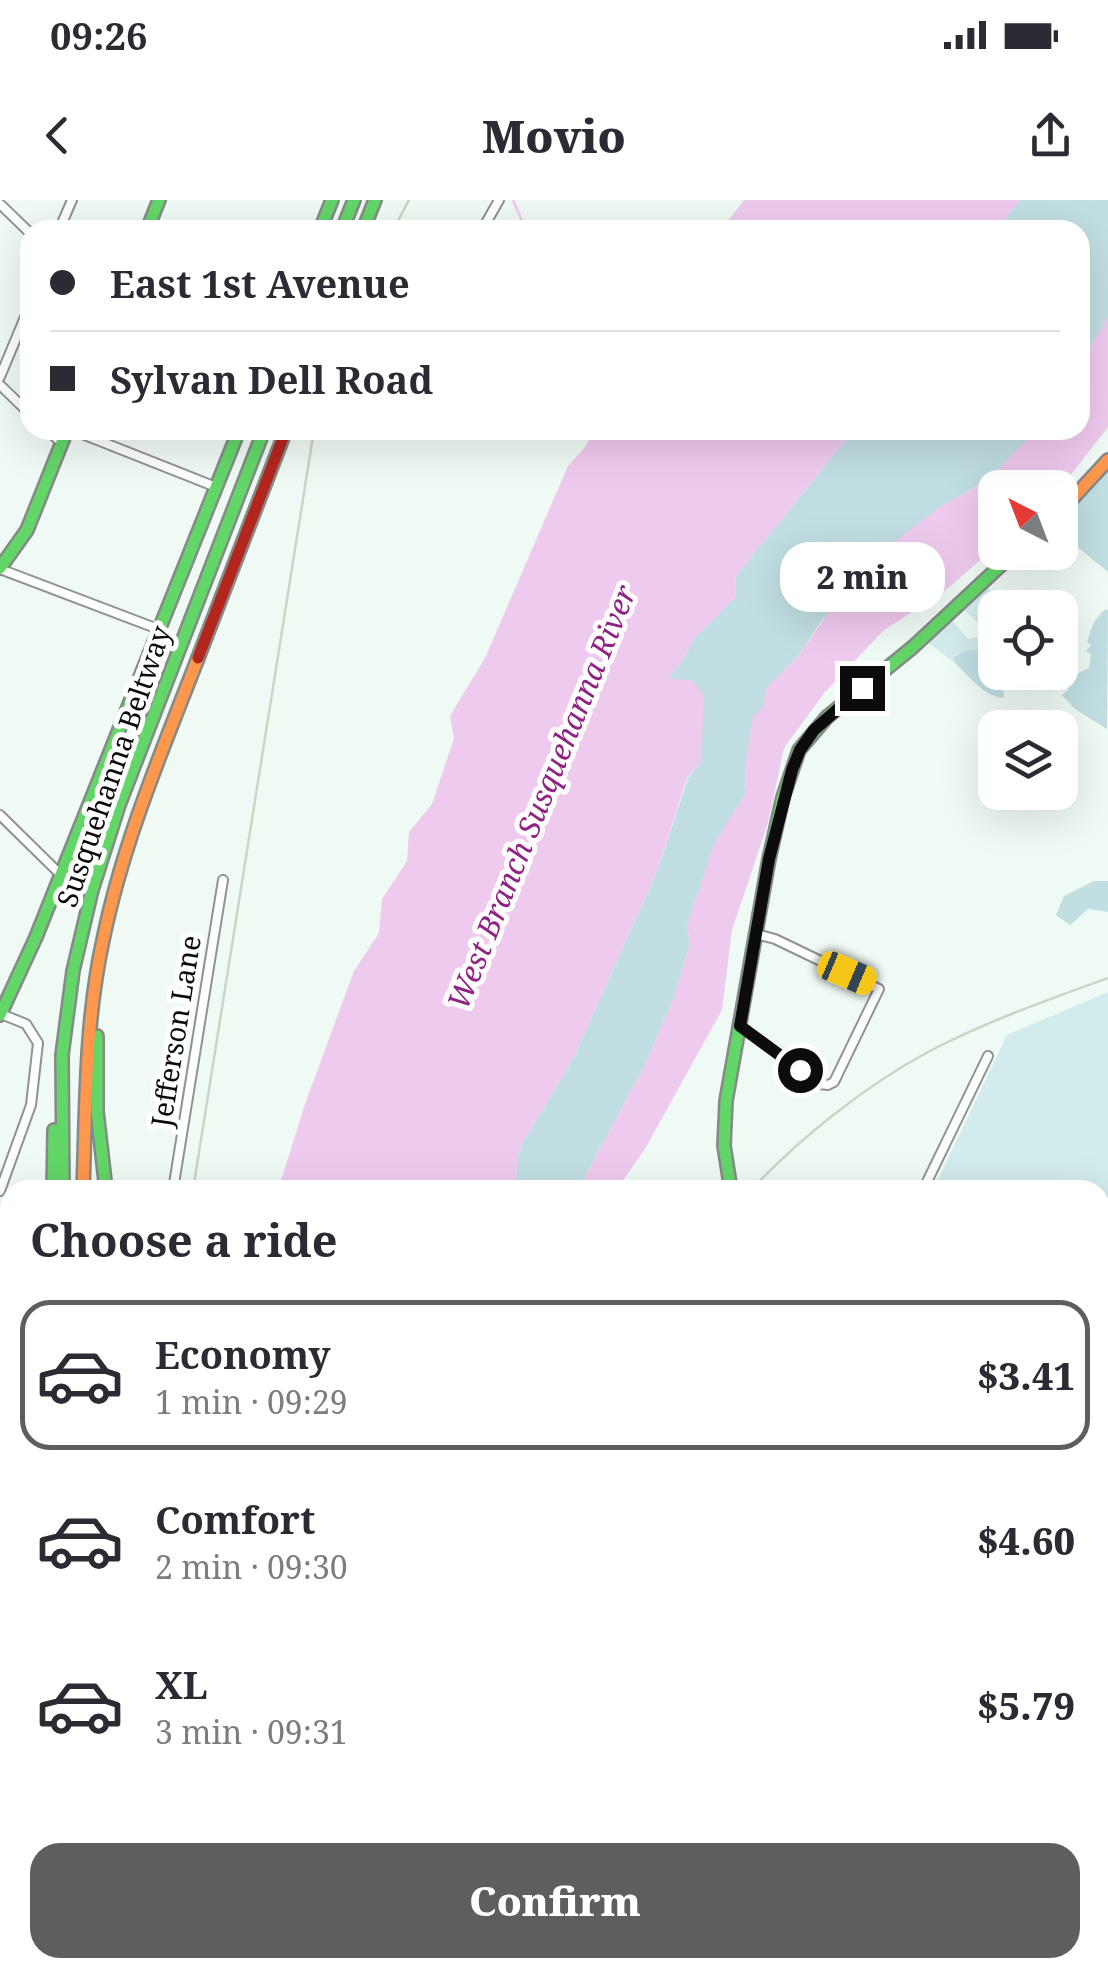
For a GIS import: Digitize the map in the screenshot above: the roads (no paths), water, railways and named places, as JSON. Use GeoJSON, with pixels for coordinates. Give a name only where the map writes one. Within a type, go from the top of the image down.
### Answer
{"type":"FeatureCollection","features":[{"type":"Feature","properties":{"kind":"main road"},"geometry":{"type":"LineString","coordinates":[[0,568],[27,530],[64,440]]}},
{"type":"Feature","properties":{"kind":"main road"},"geometry":{"type":"LineString","coordinates":[[0,1015],[61,875],[235,440]]}},
{"type":"Feature","properties":{"kind":"main road","name":"Susquehanna Beltway"},"geometry":{"type":"LineString","coordinates":[[64,1180],[62,1054],[82,931],[115,818],[260,440]]}},
{"type":"Feature","properties":{"kind":"main road","name":"Susquehanna Beltway"},"geometry":{"type":"LineString","coordinates":[[83,1180],[88,1033],[102,942],[118,874],[152,775],[282,440]]}},
{"type":"Feature","properties":{"kind":"main road"},"geometry":{"type":"LineString","coordinates":[[1078,492],[1108,460]]}},
{"type":"Feature","properties":{"kind":"main road"},"geometry":{"type":"LineString","coordinates":[[730,1180],[723,1126],[775,829],[804,742],[827,717],[913,647],[996,570]]}},
{"type":"Feature","properties":{"kind":"main road"},"geometry":{"type":"LineString","coordinates":[[105,1180],[97,1111],[96,1048],[118,874]]}},
{"type":"Feature","properties":{"kind":"main road"},"geometry":{"type":"LineString","coordinates":[[53,1180],[56,1092],[62,1054]]}},
{"type":"Feature","properties":{"kind":"street"},"geometry":{"type":"LineString","coordinates":[[0,204],[20,223]]}},
{"type":"Feature","properties":{"kind":"street"},"geometry":{"type":"LineString","coordinates":[[0,376],[20,329]]}},
{"type":"Feature","properties":{"kind":"street"},"geometry":{"type":"LineString","coordinates":[[0,385],[20,404]]}},
{"type":"Feature","properties":{"kind":"street"},"geometry":{"type":"LineString","coordinates":[[84,440],[216,487]]}},
{"type":"Feature","properties":{"kind":"street"},"geometry":{"type":"LineString","coordinates":[[0,568],[158,629]]}},
{"type":"Feature","properties":{"kind":"street"},"geometry":{"type":"LineString","coordinates":[[0,815],[61,875]]}},
{"type":"Feature","properties":{"kind":"street","name":"Jefferson Lane"},"geometry":{"type":"LineString","coordinates":[[175,1180],[223,880]]}},
{"type":"Feature","properties":{"kind":"street"},"geometry":{"type":"LineString","coordinates":[[740,1026],[828,1086],[834,1082],[879,989],[775,939],[756,934]]}},
{"type":"Feature","properties":{"kind":"street"},"geometry":{"type":"LineString","coordinates":[[0,1015],[26,1024],[38,1040],[31,1105],[4,1180]]}},
{"type":"Feature","properties":{"kind":"street"},"geometry":{"type":"LineString","coordinates":[[928,1180],[988,1056]]}},
{"type":"Feature","properties":{"kind":"water"},"geometry":{"type":"Polygon","coordinates":[[[744,200],[1020,200],[1004,220],[729,220],[744,200]]]}},
{"type":"Feature","properties":{"kind":"water"},"geometry":{"type":"Polygon","coordinates":[[[1108,317],[1108,427],[1075,470],[998,470],[1026,440],[1090,440],[1090,347],[1108,317]]]}},
{"type":"Feature","properties":{"kind":"water","name":"West Branch Susquehanna River"},"geometry":{"type":"Polygon","coordinates":[[[589,440],[846,440],[750,558],[736,577],[735,598],[694,638],[668,678],[693,681],[704,695],[701,762],[687,778],[658,869],[574,1057],[519,1149],[516,1180],[281,1180],[354,971],[379,933],[382,899],[407,861],[409,832],[432,804],[454,738],[450,716],[485,658],[568,466],[589,440]]]}},
{"type":"Feature","properties":{"kind":"water"},"geometry":{"type":"Polygon","coordinates":[[[978,486],[978,562],[947,589],[883,631],[825,692],[784,748],[768,823],[732,930],[722,1010],[645,1149],[623,1180],[583,1180],[645,1065],[675,995],[690,944],[687,926],[715,842],[746,793],[745,767],[753,716],[763,708],[767,687],[797,658],[843,591],[893,543],[937,509],[978,486]]]}},
{"type":"Feature","properties":{"kind":"waterway"},"geometry":{"type":"LineString","coordinates":[[513,200],[522,220]]}},
{"type":"Feature","properties":{"kind":"railway"},"geometry":{"type":"LineString","coordinates":[[398,220],[409,200]]}},
{"type":"Feature","properties":{"kind":"railway"},"geometry":{"type":"LineString","coordinates":[[195,1180],[312,440]]}},
{"type":"Feature","properties":{"kind":"railway"},"geometry":{"type":"LineString","coordinates":[[761,1180],[834,1114],[904,1066],[994,1021],[1108,978]]}}]}
